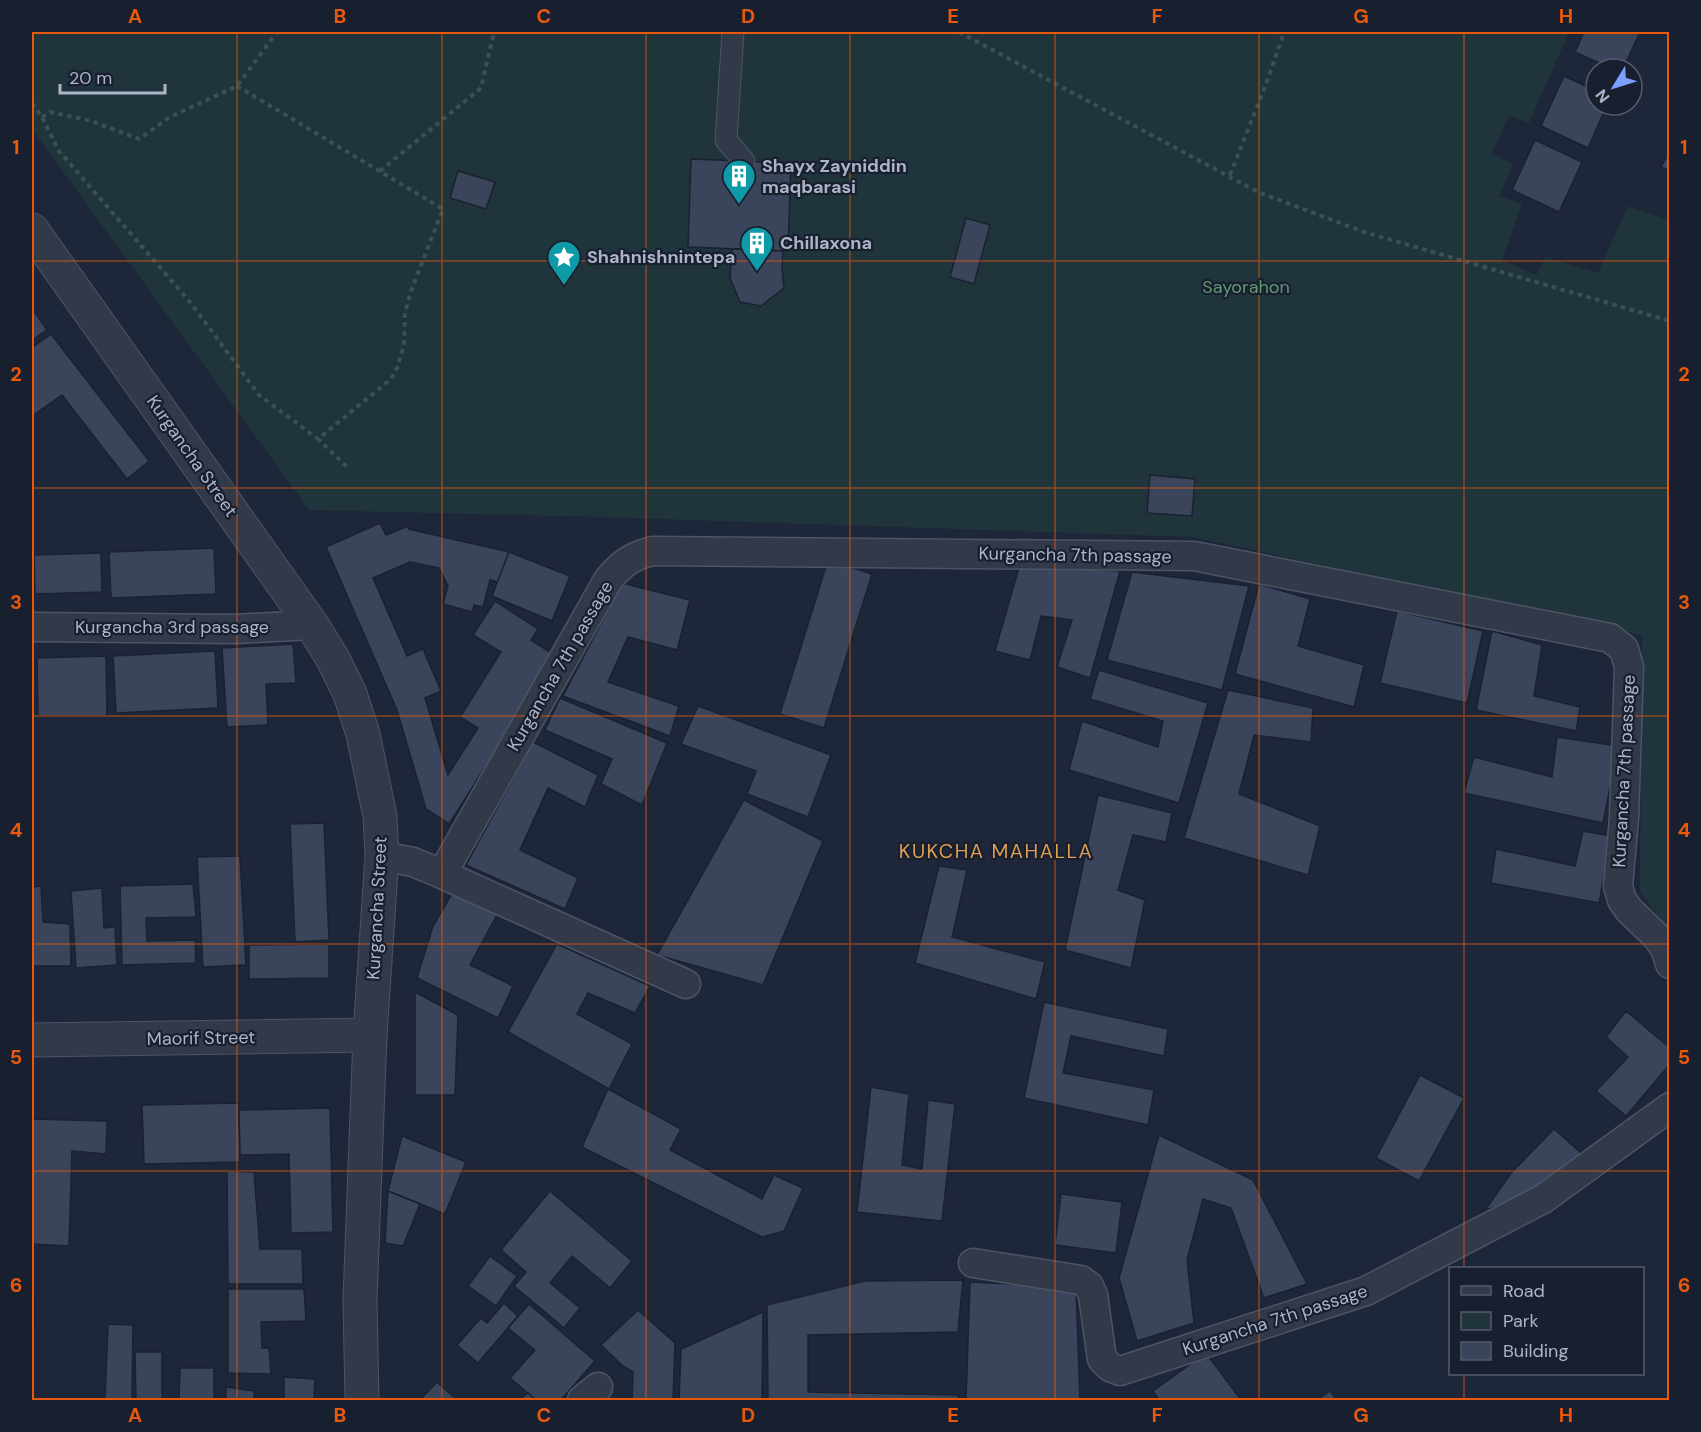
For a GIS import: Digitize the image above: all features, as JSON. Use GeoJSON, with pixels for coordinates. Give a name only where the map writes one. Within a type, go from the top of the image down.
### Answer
{"type":"FeatureCollection","features":[{"type":"Feature","properties":{"kind":"street"},"geometry":{"type":"LineString","coordinates":[[733,32],[726,140],[744,161]]}},
{"type":"Feature","properties":{"kind":"street","name":"Kurgancha Street"},"geometry":{"type":"LineString","coordinates":[[32,230],[312,626],[333,659],[350,694],[363,734],[380,816],[382,856],[370,1035],[360,1300],[362,1401]]}},
{"type":"Feature","properties":{"kind":"street","name":"Kurgancha 7th passage"},"geometry":{"type":"LineString","coordinates":[[442,874],[608,580],[620,566],[635,555],[652,551],[676,551],[1194,556],[1610,638],[1624,649],[1629,667],[1624,818],[1618,886],[1622,900],[1629,910],[1656,936],[1668,953]]}},
{"type":"Feature","properties":{"kind":"street","name":"Kurgancha 3rd passage"},"geometry":{"type":"LineString","coordinates":[[32,627],[234,629],[312,626]]}},
{"type":"Feature","properties":{"kind":"street"},"geometry":{"type":"LineString","coordinates":[[382,856],[413,862],[442,874],[686,984]]}},
{"type":"Feature","properties":{"kind":"street","name":"Maorif Street"},"geometry":{"type":"LineString","coordinates":[[32,1040],[370,1035]]}},
{"type":"Feature","properties":{"kind":"street","name":"Kurgancha 7th passage"},"geometry":{"type":"LineString","coordinates":[[973,1263],[1081,1280],[1089,1286],[1093,1295],[1102,1359],[1110,1367],[1120,1371],[1366,1291],[1543,1198],[1670,1107]]}},
{"type":"Feature","properties":{"kind":"path"},"geometry":{"type":"LineString","coordinates":[[42,117],[50,112],[91,121],[139,139],[170,117],[237,86],[277,32]]}},
{"type":"Feature","properties":{"kind":"path"},"geometry":{"type":"LineString","coordinates":[[380,171],[481,88],[494,32]]}},
{"type":"Feature","properties":{"kind":"path"},"geometry":{"type":"LineString","coordinates":[[960,32],[1258,192],[1364,232],[1670,321]]}},
{"type":"Feature","properties":{"kind":"path"},"geometry":{"type":"LineString","coordinates":[[1230,175],[1284,32]]}},
{"type":"Feature","properties":{"kind":"path"},"geometry":{"type":"LineString","coordinates":[[237,86],[443,209],[411,291],[405,313],[404,345],[391,379],[318,439]]}},
{"type":"Feature","properties":{"kind":"path"},"geometry":{"type":"LineString","coordinates":[[32,103],[42,117],[59,151],[190,302],[259,395],[318,439],[347,467]]}},
{"type":"Feature","properties":{"kind":"green space","name":"Sayorahon"},"geometry":{"type":"Polygon","coordinates":[[[32,32],[1569,32],[1529,123],[1509,115],[1492,153],[1513,164],[1499,196],[1522,204],[1502,260],[1537,275],[1545,257],[1598,273],[1628,206],[1669,220],[1669,930],[1640,892],[1642,635],[1193,537],[602,517],[309,510],[32,129],[32,32]]]}},
{"type":"Feature","properties":{"kind":"building"},"geometry":{"type":"Polygon","coordinates":[[[1584,32],[1640,32],[1629,57],[1586,57],[1575,52],[1584,32]]]}},
{"type":"Feature","properties":{"kind":"building"},"geometry":{"type":"Polygon","coordinates":[[[1564,76],[1584,85],[1584,117],[1602,117],[1588,148],[1541,126],[1564,76]]]}},
{"type":"Feature","properties":{"kind":"building"},"geometry":{"type":"Polygon","coordinates":[[[1535,140],[1582,162],[1559,212],[1512,190],[1535,140]]]}},
{"type":"Feature","properties":{"kind":"building"},"geometry":{"type":"Polygon","coordinates":[[[1670,150],[1670,171],[1661,167],[1670,150]]]}},
{"type":"Feature","properties":{"kind":"building","name":"Shayx Zayniddin maqbarasi"},"geometry":{"type":"Polygon","coordinates":[[[691,159],[791,163],[788,251],[688,247],[691,159]]]}},
{"type":"Feature","properties":{"kind":"building"},"geometry":{"type":"Polygon","coordinates":[[[458,171],[495,182],[486,209],[450,198],[458,171]]]}},
{"type":"Feature","properties":{"kind":"building"},"geometry":{"type":"Polygon","coordinates":[[[966,218],[990,225],[974,284],[950,277],[966,218]]]}},
{"type":"Feature","properties":{"kind":"building","name":"Chillaxona"},"geometry":{"type":"Polygon","coordinates":[[[732,249],[783,251],[784,288],[761,306],[740,302],[730,278],[732,249]]]}},
{"type":"Feature","properties":{"kind":"building"},"geometry":{"type":"Polygon","coordinates":[[[32,308],[47,330],[32,340],[32,308]]]}},
{"type":"Feature","properties":{"kind":"building"},"geometry":{"type":"Polygon","coordinates":[[[51,334],[149,461],[127,479],[62,395],[32,416],[32,348],[51,334]]]}},
{"type":"Feature","properties":{"kind":"building"},"geometry":{"type":"Polygon","coordinates":[[[1150,475],[1195,479],[1192,516],[1147,513],[1150,475]]]}},
{"type":"Feature","properties":{"kind":"building"},"geometry":{"type":"Polygon","coordinates":[[[380,523],[386,535],[408,526],[409,529],[509,552],[498,582],[490,580],[483,607],[474,605],[472,612],[443,604],[448,586],[439,568],[410,562],[373,578],[407,656],[423,649],[441,691],[425,698],[448,775],[478,728],[460,717],[501,652],[473,635],[495,601],[538,629],[531,640],[556,656],[449,824],[426,809],[397,710],[326,547],[380,523]]]}},
{"type":"Feature","properties":{"kind":"building"},"geometry":{"type":"Polygon","coordinates":[[[214,548],[216,594],[111,598],[109,552],[214,548]]]}},
{"type":"Feature","properties":{"kind":"building"},"geometry":{"type":"Polygon","coordinates":[[[509,552],[570,576],[552,621],[492,596],[509,552]]]}},
{"type":"Feature","properties":{"kind":"building"},"geometry":{"type":"Polygon","coordinates":[[[101,553],[102,592],[35,594],[34,555],[101,553]]]}},
{"type":"Feature","properties":{"kind":"building"},"geometry":{"type":"Polygon","coordinates":[[[828,560],[872,574],[824,728],[780,714],[828,560]]]}},
{"type":"Feature","properties":{"kind":"building"},"geometry":{"type":"Polygon","coordinates":[[[1020,564],[1120,571],[1090,678],[1057,667],[1072,620],[1041,616],[1030,660],[995,651],[1020,564]]]}},
{"type":"Feature","properties":{"kind":"building"},"geometry":{"type":"Polygon","coordinates":[[[1132,572],[1249,586],[1222,690],[1107,660],[1132,572]]]}},
{"type":"Feature","properties":{"kind":"building"},"geometry":{"type":"Polygon","coordinates":[[[622,583],[690,600],[677,650],[628,637],[608,682],[679,706],[670,736],[563,696],[622,583]]]}},
{"type":"Feature","properties":{"kind":"building"},"geometry":{"type":"Polygon","coordinates":[[[1259,584],[1310,599],[1298,646],[1364,665],[1354,707],[1235,674],[1259,584]]]}},
{"type":"Feature","properties":{"kind":"building"},"geometry":{"type":"Polygon","coordinates":[[[1397,611],[1483,631],[1467,703],[1380,683],[1397,611]]]}},
{"type":"Feature","properties":{"kind":"building"},"geometry":{"type":"Polygon","coordinates":[[[1492,631],[1542,645],[1534,696],[1580,707],[1576,731],[1476,710],[1492,631]]]}},
{"type":"Feature","properties":{"kind":"building"},"geometry":{"type":"Polygon","coordinates":[[[293,644],[296,683],[266,684],[268,725],[227,727],[222,648],[293,644]]]}},
{"type":"Feature","properties":{"kind":"building"},"geometry":{"type":"Polygon","coordinates":[[[215,651],[218,708],[116,713],[113,656],[215,651]]]}},
{"type":"Feature","properties":{"kind":"building"},"geometry":{"type":"Polygon","coordinates":[[[106,656],[107,716],[38,716],[37,658],[106,656]]]}},
{"type":"Feature","properties":{"kind":"building"},"geometry":{"type":"Polygon","coordinates":[[[1099,670],[1208,703],[1179,803],[1069,770],[1082,721],[1158,747],[1163,721],[1090,699],[1099,670]]]}},
{"type":"Feature","properties":{"kind":"building"},"geometry":{"type":"Polygon","coordinates":[[[1228,690],[1313,708],[1311,742],[1254,735],[1239,794],[1320,826],[1308,875],[1184,838],[1228,690]]]}},
{"type":"Feature","properties":{"kind":"building"},"geometry":{"type":"Polygon","coordinates":[[[560,698],[667,743],[642,805],[601,784],[612,759],[545,730],[560,698]]]}},
{"type":"Feature","properties":{"kind":"building"},"geometry":{"type":"Polygon","coordinates":[[[698,706],[831,755],[808,817],[747,794],[756,771],[681,744],[698,706]]]}},
{"type":"Feature","properties":{"kind":"building"},"geometry":{"type":"Polygon","coordinates":[[[1557,737],[1618,746],[1603,823],[1464,793],[1474,757],[1552,777],[1557,737]]]}},
{"type":"Feature","properties":{"kind":"building"},"geometry":{"type":"Polygon","coordinates":[[[533,742],[598,775],[585,807],[548,788],[520,850],[578,878],[565,909],[466,865],[533,742]]]}},
{"type":"Feature","properties":{"kind":"building"},"geometry":{"type":"Polygon","coordinates":[[[1098,795],[1172,813],[1166,842],[1133,835],[1118,890],[1145,900],[1131,968],[1065,950],[1098,795]]]}},
{"type":"Feature","properties":{"kind":"building"},"geometry":{"type":"Polygon","coordinates":[[[744,800],[823,841],[763,985],[657,955],[744,800]]]}},
{"type":"Feature","properties":{"kind":"building"},"geometry":{"type":"Polygon","coordinates":[[[324,823],[329,940],[295,942],[290,824],[324,823]]]}},
{"type":"Feature","properties":{"kind":"building"},"geometry":{"type":"Polygon","coordinates":[[[1583,831],[1611,836],[1599,903],[1491,883],[1496,849],[1575,866],[1583,831]]]}},
{"type":"Feature","properties":{"kind":"building"},"geometry":{"type":"Polygon","coordinates":[[[240,856],[246,965],[203,967],[197,857],[240,856]]]}},
{"type":"Feature","properties":{"kind":"building"},"geometry":{"type":"Polygon","coordinates":[[[939,866],[967,870],[952,937],[1045,962],[1036,999],[915,963],[939,866]]]}},
{"type":"Feature","properties":{"kind":"building"},"geometry":{"type":"Polygon","coordinates":[[[193,884],[196,917],[146,918],[147,941],[195,940],[196,963],[122,965],[120,886],[193,884]]]}},
{"type":"Feature","properties":{"kind":"building"},"geometry":{"type":"Polygon","coordinates":[[[41,886],[43,922],[70,924],[71,966],[32,966],[32,887],[41,886]]]}},
{"type":"Feature","properties":{"kind":"building"},"geometry":{"type":"Polygon","coordinates":[[[102,888],[104,928],[115,927],[117,965],[76,968],[71,891],[102,888]]]}},
{"type":"Feature","properties":{"kind":"building"},"geometry":{"type":"Polygon","coordinates":[[[454,890],[498,913],[470,965],[513,986],[498,1018],[417,978],[433,926],[454,890]]]}},
{"type":"Feature","properties":{"kind":"building"},"geometry":{"type":"Polygon","coordinates":[[[329,944],[329,978],[249,979],[249,945],[329,944]]]}},
{"type":"Feature","properties":{"kind":"building"},"geometry":{"type":"Polygon","coordinates":[[[557,944],[650,986],[635,1013],[588,993],[577,1014],[632,1044],[609,1089],[508,1032],[557,944]]]}},
{"type":"Feature","properties":{"kind":"building"},"geometry":{"type":"Polygon","coordinates":[[[415,992],[458,1015],[455,1095],[415,1095],[415,992]]]}},
{"type":"Feature","properties":{"kind":"building"},"geometry":{"type":"Polygon","coordinates":[[[1044,1002],[1168,1029],[1164,1056],[1071,1036],[1063,1073],[1154,1090],[1148,1125],[1024,1098],[1044,1002]]]}},
{"type":"Feature","properties":{"kind":"building"},"geometry":{"type":"Polygon","coordinates":[[[1626,1011],[1670,1048],[1670,1064],[1626,1116],[1596,1091],[1628,1057],[1606,1037],[1626,1011]]]}},
{"type":"Feature","properties":{"kind":"building"},"geometry":{"type":"Polygon","coordinates":[[[1420,1075],[1464,1098],[1419,1181],[1376,1158],[1420,1075]]]}},
{"type":"Feature","properties":{"kind":"building"},"geometry":{"type":"Polygon","coordinates":[[[871,1087],[909,1094],[902,1165],[922,1169],[928,1100],[955,1104],[942,1221],[857,1212],[871,1087]]]}},
{"type":"Feature","properties":{"kind":"building"},"geometry":{"type":"Polygon","coordinates":[[[608,1089],[681,1129],[670,1150],[762,1199],[774,1175],[803,1188],[784,1231],[762,1237],[582,1147],[608,1089]]]}},
{"type":"Feature","properties":{"kind":"building"},"geometry":{"type":"Polygon","coordinates":[[[239,1103],[240,1162],[144,1164],[142,1105],[239,1103]]]}},
{"type":"Feature","properties":{"kind":"building"},"geometry":{"type":"Polygon","coordinates":[[[330,1108],[333,1232],[291,1233],[289,1154],[240,1155],[239,1110],[330,1108]]]}},
{"type":"Feature","properties":{"kind":"building"},"geometry":{"type":"Polygon","coordinates":[[[32,1119],[107,1121],[106,1154],[72,1151],[69,1246],[32,1244],[32,1119]]]}},
{"type":"Feature","properties":{"kind":"building"},"geometry":{"type":"Polygon","coordinates":[[[1554,1129],[1588,1159],[1541,1195],[1485,1210],[1512,1172],[1554,1129]]]}},
{"type":"Feature","properties":{"kind":"building"},"geometry":{"type":"Polygon","coordinates":[[[1159,1135],[1253,1180],[1307,1284],[1264,1298],[1231,1208],[1203,1199],[1187,1260],[1194,1323],[1137,1341],[1119,1278],[1159,1135]]]}},
{"type":"Feature","properties":{"kind":"building"},"geometry":{"type":"Polygon","coordinates":[[[402,1136],[466,1162],[445,1214],[388,1191],[402,1136]]]}},
{"type":"Feature","properties":{"kind":"building"},"geometry":{"type":"Polygon","coordinates":[[[227,1171],[254,1172],[260,1249],[302,1249],[303,1284],[228,1284],[227,1171]]]}},
{"type":"Feature","properties":{"kind":"building"},"geometry":{"type":"Polygon","coordinates":[[[388,1191],[420,1204],[403,1246],[385,1243],[388,1191]]]}},
{"type":"Feature","properties":{"kind":"building"},"geometry":{"type":"Polygon","coordinates":[[[550,1191],[632,1261],[610,1288],[572,1256],[550,1283],[580,1308],[564,1328],[514,1286],[526,1272],[501,1250],[550,1191]]]}},
{"type":"Feature","properties":{"kind":"building"},"geometry":{"type":"Polygon","coordinates":[[[1061,1194],[1122,1202],[1116,1253],[1055,1245],[1061,1194]]]}},
{"type":"Feature","properties":{"kind":"building"},"geometry":{"type":"Polygon","coordinates":[[[490,1256],[517,1276],[496,1306],[468,1286],[490,1256]]]}},
{"type":"Feature","properties":{"kind":"building"},"geometry":{"type":"Polygon","coordinates":[[[963,1280],[958,1332],[808,1335],[808,1392],[958,1395],[958,1400],[768,1400],[767,1305],[865,1281],[963,1280]]]}},
{"type":"Feature","properties":{"kind":"building"},"geometry":{"type":"Polygon","coordinates":[[[970,1282],[1076,1287],[1080,1400],[966,1400],[970,1282]]]}},
{"type":"Feature","properties":{"kind":"building"},"geometry":{"type":"Polygon","coordinates":[[[228,1289],[304,1289],[306,1321],[261,1322],[262,1348],[269,1348],[271,1374],[228,1373],[228,1289]]]}},
{"type":"Feature","properties":{"kind":"building"},"geometry":{"type":"Polygon","coordinates":[[[32,1296],[34,1296],[34,1329],[32,1329],[32,1296]]]}},
{"type":"Feature","properties":{"kind":"building"},"geometry":{"type":"Polygon","coordinates":[[[504,1303],[518,1316],[478,1363],[457,1345],[481,1318],[487,1323],[504,1303]]]}},
{"type":"Feature","properties":{"kind":"building"},"geometry":{"type":"Polygon","coordinates":[[[529,1304],[595,1361],[561,1400],[536,1400],[510,1378],[535,1350],[508,1328],[529,1304]]]}},
{"type":"Feature","properties":{"kind":"building"},"geometry":{"type":"Polygon","coordinates":[[[638,1310],[675,1343],[673,1400],[632,1400],[633,1372],[623,1366],[601,1345],[638,1310]]]}},
{"type":"Feature","properties":{"kind":"building"},"geometry":{"type":"Polygon","coordinates":[[[763,1312],[762,1400],[679,1400],[681,1349],[763,1312]]]}},
{"type":"Feature","properties":{"kind":"building"},"geometry":{"type":"Polygon","coordinates":[[[108,1324],[133,1325],[132,1400],[105,1400],[108,1324]]]}},
{"type":"Feature","properties":{"kind":"building"},"geometry":{"type":"Polygon","coordinates":[[[135,1352],[162,1352],[162,1400],[136,1400],[135,1352]]]}},
{"type":"Feature","properties":{"kind":"building"},"geometry":{"type":"Polygon","coordinates":[[[1206,1353],[1241,1400],[1159,1400],[1153,1391],[1206,1353]]]}},
{"type":"Feature","properties":{"kind":"building"},"geometry":{"type":"Polygon","coordinates":[[[180,1368],[214,1368],[214,1400],[179,1400],[180,1368]]]}},
{"type":"Feature","properties":{"kind":"building"},"geometry":{"type":"Polygon","coordinates":[[[284,1377],[315,1379],[314,1400],[284,1400],[284,1377]]]}},
{"type":"Feature","properties":{"kind":"building"},"geometry":{"type":"Polygon","coordinates":[[[437,1382],[457,1400],[420,1400],[437,1382]]]}},
{"type":"Feature","properties":{"kind":"building"},"geometry":{"type":"Polygon","coordinates":[[[226,1387],[254,1391],[254,1400],[226,1400],[226,1387]]]}},
{"type":"Feature","properties":{"kind":"building"},"geometry":{"type":"Polygon","coordinates":[[[1330,1391],[1337,1400],[1317,1400],[1330,1391]]]}},
{"type":"Feature","properties":{"kind":"building"},"geometry":{"type":"Polygon","coordinates":[[[528,1393],[536,1400],[519,1400],[528,1393]]]}},
{"type":"Feature","properties":{"kind":"place","name":"Shayx Zayniddin maqbarasi"},"geometry":{"type":"Point","coordinates":[739,205]}},
{"type":"Feature","properties":{"kind":"place","name":"Chillaxona"},"geometry":{"type":"Point","coordinates":[757,272]}},
{"type":"Feature","properties":{"kind":"place","name":"Shahnishnintepa"},"geometry":{"type":"Point","coordinates":[564,286]}},
{"type":"Feature","properties":{"kind":"district","name":"KUKCHA MAHALLA"},"geometry":{"type":"Point","coordinates":[996,851]}}]}
